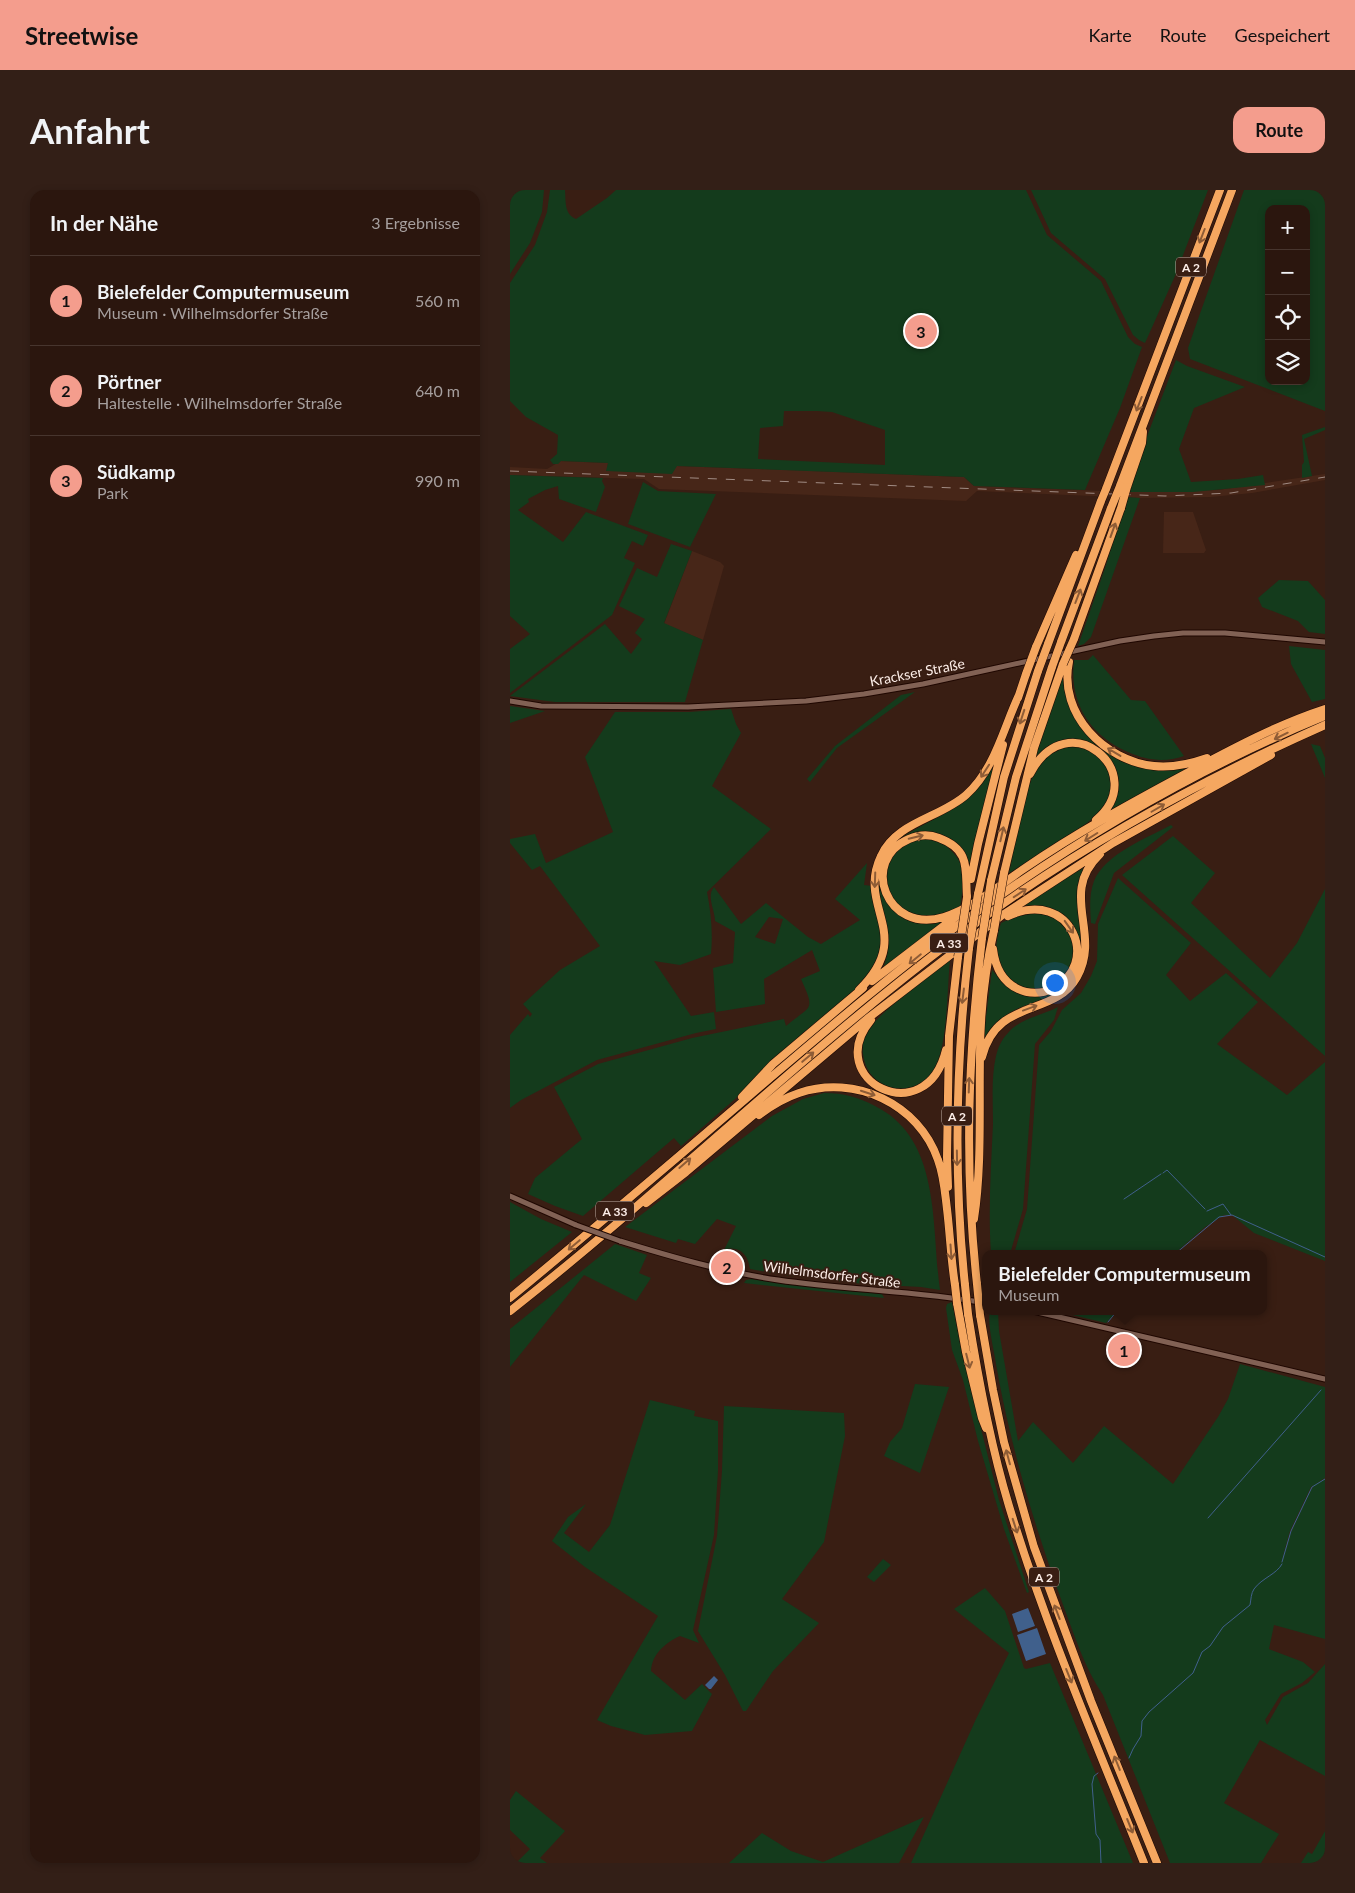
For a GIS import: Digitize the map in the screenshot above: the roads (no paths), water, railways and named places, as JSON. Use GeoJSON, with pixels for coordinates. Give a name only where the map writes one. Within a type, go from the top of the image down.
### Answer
{"type":"FeatureCollection","features":[{"type":"Feature","properties":{"kind":"highway","name":"A 2"},"geometry":{"type":"LineString","coordinates":[[1144,1863],[1039,1598],[1008,1504],[992,1439],[968,1314],[965,1285],[957,1184],[957,1098],[962,1012],[969,948],[1004,777],[1038,671],[1220,190]]}},
{"type":"Feature","properties":{"kind":"highway","name":"A 2"},"geometry":{"type":"LineString","coordinates":[[1156,1863],[1091,1701],[1034,1547],[1004,1442],[993,1390],[976,1284],[968,1145],[969,1073],[981,935],[991,881],[1016,777],[1061,642],[1111,508],[1123,486],[1144,423],[1232,190]]}},
{"type":"Feature","properties":{"kind":"highway"},"geometry":{"type":"LineString","coordinates":[[972,1239],[976,1209],[983,1007],[992,939],[1004,872],[1034,748],[1121,508],[1123,486]]}},
{"type":"Feature","properties":{"kind":"highway"},"geometry":{"type":"LineString","coordinates":[[992,1439],[982,1418],[966,1352],[955,1285],[949,1218],[947,1156],[949,1036],[967,897],[995,773],[1036,647],[1081,542],[1089,534]]}},
{"type":"Feature","properties":{"kind":"highway"},"geometry":{"type":"LineString","coordinates":[[1066,663],[1070,695],[1080,719],[1095,739],[1122,757],[1140,764],[1168,766],[1201,760],[1244,744]]}},
{"type":"Feature","properties":{"kind":"highway"},"geometry":{"type":"LineString","coordinates":[[859,990],[874,975],[884,952],[884,926],[874,885],[881,854],[888,844],[906,828],[950,807],[974,787],[994,756],[1019,695]]}},
{"type":"Feature","properties":{"kind":"highway"},"geometry":{"type":"LineString","coordinates":[[967,897],[967,868],[964,860],[954,847],[937,837],[920,836],[904,841],[897,846],[886,860],[883,878],[886,893],[895,908],[908,916],[924,920],[942,918],[963,909],[981,895],[1077,835],[1154,791],[1244,744],[1325,709]]}},
{"type":"Feature","properties":{"kind":"highway","name":"A 33"},"geometry":{"type":"LineString","coordinates":[[510,1298],[870,995],[956,927],[1098,832],[1160,796],[1224,763],[1325,716]]}},
{"type":"Feature","properties":{"kind":"highway"},"geometry":{"type":"LineString","coordinates":[[622,1218],[663,1190],[881,1008],[1085,860],[1322,727]]}},
{"type":"Feature","properties":{"kind":"highway","name":"A 33"},"geometry":{"type":"LineString","coordinates":[[510,1311],[622,1218],[846,1024],[932,956],[1003,904],[1078,854],[1164,804],[1263,753],[1322,727]]}},
{"type":"Feature","properties":{"kind":"highway"},"geometry":{"type":"LineString","coordinates":[[1024,787],[1042,756],[1062,744],[1085,744],[1102,755],[1113,773],[1115,780],[1114,795],[1100,817],[1077,835]]}},
{"type":"Feature","properties":{"kind":"highway"},"geometry":{"type":"LineString","coordinates":[[980,1069],[986,1044],[1000,1024],[1016,1013],[1062,994],[1078,976],[1086,954],[1086,936],[1080,898],[1084,875],[1099,856],[1119,840]]}},
{"type":"Feature","properties":{"kind":"highway"},"geometry":{"type":"LineString","coordinates":[[718,1122],[773,1064],[859,990],[981,895]]}},
{"type":"Feature","properties":{"kind":"highway"},"geometry":{"type":"LineString","coordinates":[[981,935],[1017,912],[1034,908],[1049,911],[1067,924],[1075,937],[1076,952],[1073,968],[1061,984],[1046,992],[1022,991],[1008,983],[998,970],[995,963],[992,939]]}},
{"type":"Feature","properties":{"kind":"highway"},"geometry":{"type":"LineString","coordinates":[[881,1008],[861,1034],[858,1058],[864,1072],[882,1090],[899,1093],[909,1092],[923,1086],[936,1074],[949,1036]]}},
{"type":"Feature","properties":{"kind":"highway"},"geometry":{"type":"LineString","coordinates":[[728,1136],[780,1101],[800,1092],[832,1087],[851,1088],[871,1093],[903,1110],[927,1136],[939,1162],[949,1218]]}},
{"type":"Feature","properties":{"kind":"street","name":"Krackser Straße"},"geometry":{"type":"LineString","coordinates":[[510,701],[542,706],[688,707],[806,700],[864,694],[923,684],[1120,641],[1154,636],[1183,633],[1225,633],[1325,642]]}},
{"type":"Feature","properties":{"kind":"street","name":"Wilhelmsdorfer Straße"},"geometry":{"type":"LineString","coordinates":[[510,1196],[576,1225],[620,1241],[687,1261],[761,1277],[982,1303]]}},
{"type":"Feature","properties":{"kind":"street"},"geometry":{"type":"LineString","coordinates":[[1050,1315],[1325,1379]]}},
{"type":"Feature","properties":{"kind":"water"},"geometry":{"type":"Polygon","coordinates":[[[1028,1608],[1035,1626],[1018,1632],[1012,1614],[1028,1608]]]}},
{"type":"Feature","properties":{"kind":"water"},"geometry":{"type":"Polygon","coordinates":[[[1037,1628],[1046,1654],[1026,1661],[1017,1635],[1037,1628]]]}},
{"type":"Feature","properties":{"kind":"water"},"geometry":{"type":"Polygon","coordinates":[[[714,1676],[718,1680],[709,1689],[705,1685],[714,1676]]]}},
{"type":"Feature","properties":{"kind":"waterway"},"geometry":{"type":"LineString","coordinates":[[1163,1173],[1167,1170],[1205,1209]]}},
{"type":"Feature","properties":{"kind":"waterway"},"geometry":{"type":"LineString","coordinates":[[1124,1199],[1161,1174]]}},
{"type":"Feature","properties":{"kind":"waterway"},"geometry":{"type":"LineString","coordinates":[[1207,1211],[1223,1204],[1231,1215]]}},
{"type":"Feature","properties":{"kind":"waterway"},"geometry":{"type":"LineString","coordinates":[[1180,1250],[1219,1217],[1232,1215],[1325,1257]]}},
{"type":"Feature","properties":{"kind":"waterway"},"geometry":{"type":"LineString","coordinates":[[1108,1322],[1114,1315]]}},
{"type":"Feature","properties":{"kind":"waterway"},"geometry":{"type":"LineString","coordinates":[[1208,1518],[1321,1390]]}},
{"type":"Feature","properties":{"kind":"waterway"},"geometry":{"type":"LineString","coordinates":[[1282,1562],[1291,1531],[1312,1487],[1325,1479]]}},
{"type":"Feature","properties":{"kind":"waterway"},"geometry":{"type":"LineString","coordinates":[[1129,1758],[1141,1736],[1142,1721],[1149,1712],[1193,1673],[1202,1652],[1210,1646],[1223,1627],[1250,1605],[1252,1592],[1257,1585],[1277,1571],[1282,1564]]}},
{"type":"Feature","properties":{"kind":"waterway"},"geometry":{"type":"LineString","coordinates":[[1098,1773],[1094,1776],[1092,1784],[1096,1834],[1100,1840],[1101,1863]]}},
{"type":"Feature","properties":{"kind":"railway"},"geometry":{"type":"LineString","coordinates":[[510,471],[1165,496],[1231,493],[1325,477]]}},
{"type":"Feature","properties":{"kind":"place","name":"Südkamp"},"geometry":{"type":"Point","coordinates":[921,331]}},
{"type":"Feature","properties":{"kind":"place","name":"Pörtner"},"geometry":{"type":"Point","coordinates":[727,1267]}},
{"type":"Feature","properties":{"kind":"place","name":"Bielefelder Computermuseum"},"geometry":{"type":"Point","coordinates":[1124,1350]}}]}
